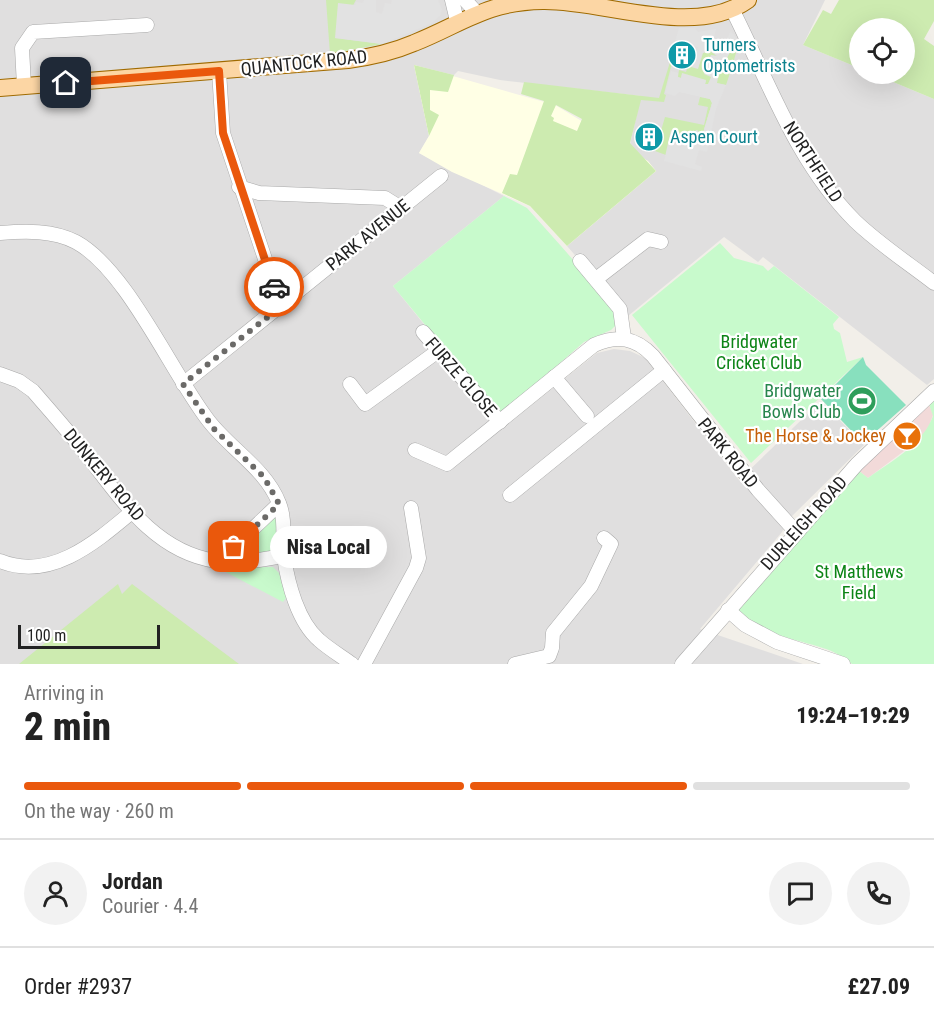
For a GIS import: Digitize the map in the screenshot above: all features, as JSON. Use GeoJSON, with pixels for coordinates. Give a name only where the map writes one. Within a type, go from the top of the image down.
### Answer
{"type":"FeatureCollection","features":[{"type":"Feature","properties":{"kind":"main road","name":"QUANTOCK ROAD"},"geometry":{"type":"LineString","coordinates":[[0,88],[322,63],[381,55],[417,42],[457,21],[470,6],[542,1],[591,3],[687,18],[732,9],[747,0]]}},
{"type":"Feature","properties":{"kind":"street"},"geometry":{"type":"LineString","coordinates":[[452,0],[457,21]]}},
{"type":"Feature","properties":{"kind":"street","name":"NORTHFIELD"},"geometry":{"type":"LineString","coordinates":[[732,9],[784,118],[817,175],[857,222],[934,283]]}},
{"type":"Feature","properties":{"kind":"street"},"geometry":{"type":"LineString","coordinates":[[24,86],[22,48],[33,32],[147,25]]}},
{"type":"Feature","properties":{"kind":"street"},"geometry":{"type":"LineString","coordinates":[[219,71],[223,133],[239,187],[271,277],[279,308]]}},
{"type":"Feature","properties":{"kind":"street","name":"PARK AVENUE"},"geometry":{"type":"LineString","coordinates":[[183,384],[441,176]]}},
{"type":"Feature","properties":{"kind":"street"},"geometry":{"type":"LineString","coordinates":[[239,187],[259,193],[385,198],[400,208]]}},
{"type":"Feature","properties":{"kind":"street"},"geometry":{"type":"LineString","coordinates":[[0,233],[24,231],[50,233],[75,242],[95,256],[130,297],[183,384],[214,429],[264,477],[279,504],[284,556],[300,612],[317,638],[352,664]]}},
{"type":"Feature","properties":{"kind":"street"},"geometry":{"type":"LineString","coordinates":[[596,279],[651,236]]}},
{"type":"Feature","properties":{"kind":"street"},"geometry":{"type":"LineString","coordinates":[[580,261],[620,309],[624,338]]}},
{"type":"Feature","properties":{"kind":"street","name":"FURZE CLOSE"},"geometry":{"type":"LineString","coordinates":[[423,332],[500,422]]}},
{"type":"Feature","properties":{"kind":"street","name":"FURZE CLOSE"},"geometry":{"type":"LineString","coordinates":[[415,450],[447,464],[594,345],[615,338],[624,338]]}},
{"type":"Feature","properties":{"kind":"street","name":"PARK ROAD"},"geometry":{"type":"LineString","coordinates":[[624,338],[643,345],[758,490],[795,532]]}},
{"type":"Feature","properties":{"kind":"street"},"geometry":{"type":"LineString","coordinates":[[350,384],[369,409],[438,351]]}},
{"type":"Feature","properties":{"kind":"street"},"geometry":{"type":"LineString","coordinates":[[510,495],[664,370]]}},
{"type":"Feature","properties":{"kind":"street","name":"DUNKERY ROAD"},"geometry":{"type":"LineString","coordinates":[[0,374],[19,381],[33,391],[133,511],[152,532],[171,546],[193,556],[218,562],[252,561],[284,556]]}},
{"type":"Feature","properties":{"kind":"street"},"geometry":{"type":"LineString","coordinates":[[554,377],[573,408],[587,416]]}},
{"type":"Feature","properties":{"kind":"street","name":"DURLEIGH ROAD"},"geometry":{"type":"LineString","coordinates":[[682,664],[795,532],[857,464],[934,391]]}},
{"type":"Feature","properties":{"kind":"street"},"geometry":{"type":"LineString","coordinates":[[218,562],[279,504]]}},
{"type":"Feature","properties":{"kind":"street"},"geometry":{"type":"LineString","coordinates":[[364,664],[416,568],[419,558],[411,508]]}},
{"type":"Feature","properties":{"kind":"street"},"geometry":{"type":"LineString","coordinates":[[0,561],[33,567],[60,561],[82,551],[133,511]]}},
{"type":"Feature","properties":{"kind":"street"},"geometry":{"type":"LineString","coordinates":[[515,664],[540,662],[549,656],[553,633],[591,586],[611,544],[604,538]]}},
{"type":"Feature","properties":{"kind":"street"},"geometry":{"type":"LineString","coordinates":[[419,558],[426,563],[422,572]]}},
{"type":"Feature","properties":{"kind":"street"},"geometry":{"type":"LineString","coordinates":[[728,610],[745,625],[777,642],[843,664]]}},
{"type":"Feature","properties":{"kind":"shaded area"},"geometry":{"type":"Polygon","coordinates":[[[0,0],[825,0],[803,45],[849,64],[849,84],[898,84],[934,99],[934,379],[927,385],[763,257],[758,262],[724,237],[628,316],[567,246],[656,171],[630,144],[641,96],[500,80],[458,71],[454,75],[414,65],[429,136],[419,153],[504,196],[393,286],[427,328],[419,334],[499,431],[597,353],[614,349],[630,351],[645,358],[739,480],[821,401],[864,445],[791,517],[782,532],[700,629],[803,664],[0,664],[0,0]]]}},
{"type":"Feature","properties":{"kind":"shaded area"},"geometry":{"type":"Polygon","coordinates":[[[364,0],[376,0],[376,12],[382,14],[385,3],[391,4],[392,0],[438,0],[442,9],[440,16],[432,23],[382,44],[335,38],[338,3],[355,5],[356,2],[363,3],[364,0]]]}},
{"type":"Feature","properties":{"kind":"shaded area"},"geometry":{"type":"Polygon","coordinates":[[[679,28],[695,28],[698,32],[716,29],[713,44],[717,47],[723,45],[731,31],[737,39],[719,73],[717,83],[726,85],[716,109],[707,152],[699,150],[695,164],[702,167],[701,171],[664,161],[671,130],[675,131],[674,135],[682,138],[697,130],[702,136],[712,103],[710,99],[679,92],[675,96],[665,93],[671,71],[678,73],[678,77],[681,78],[682,73],[706,80],[705,84],[708,84],[711,77],[704,74],[711,55],[718,56],[710,51],[703,53],[698,69],[688,66],[690,58],[694,59],[698,47],[675,42],[679,28]]]}},
{"type":"Feature","properties":{"kind":"shaded area"},"geometry":{"type":"Polygon","coordinates":[[[414,65],[555,105],[648,161],[656,171],[567,246],[530,206],[452,172],[419,153],[429,136],[414,65]]]}},
{"type":"Feature","properties":{"kind":"shaded area","name":"The Horse & Jockey"},"geometry":{"type":"Polygon","coordinates":[[[929,404],[933,415],[928,429],[916,442],[868,478],[859,471],[929,404]]]}},
{"type":"Feature","properties":{"kind":"green space"},"geometry":{"type":"Polygon","coordinates":[[[326,0],[356,0],[335,38],[382,44],[330,54],[326,0]]]}},
{"type":"Feature","properties":{"kind":"green space"},"geometry":{"type":"Polygon","coordinates":[[[839,0],[934,0],[934,21],[924,39],[934,46],[934,99],[898,84],[915,84],[915,18],[849,18],[849,64],[803,45],[823,10],[831,14],[839,0]]]}},
{"type":"Feature","properties":{"kind":"green space"},"geometry":{"type":"Polygon","coordinates":[[[736,39],[739,42],[734,60],[726,65],[730,73],[726,85],[716,83],[722,63],[736,39]]]}},
{"type":"Feature","properties":{"kind":"green space"},"geometry":{"type":"Polygon","coordinates":[[[710,51],[718,57],[711,55],[705,74],[712,76],[709,84],[682,74],[681,78],[678,77],[679,70],[686,72],[688,66],[698,68],[702,53],[710,51]]]}},
{"type":"Feature","properties":{"kind":"green space"},"geometry":{"type":"Polygon","coordinates":[[[670,62],[672,63],[664,102],[641,100],[630,143],[656,171],[567,246],[530,206],[502,193],[510,174],[517,175],[544,101],[521,94],[524,82],[659,98],[670,62]],[[556,105],[551,116],[554,118],[553,121],[577,131],[582,119],[556,105]]]}},
{"type":"Feature","properties":{"kind":"green space"},"geometry":{"type":"Polygon","coordinates":[[[414,65],[454,75],[448,92],[430,90],[430,110],[439,115],[429,136],[414,65]]]}},
{"type":"Feature","properties":{"kind":"green space"},"geometry":{"type":"Polygon","coordinates":[[[700,97],[710,99],[712,103],[702,136],[697,130],[682,138],[673,135],[672,130],[666,155],[655,151],[665,117],[704,125],[708,107],[698,105],[700,97]]]}},
{"type":"Feature","properties":{"kind":"green space"},"geometry":{"type":"Polygon","coordinates":[[[504,196],[527,208],[561,246],[615,308],[617,324],[611,330],[584,342],[504,412],[497,412],[393,286],[504,196]]]}},
{"type":"Feature","properties":{"kind":"green space","name":"Bridgwater Cricket Club"},"geometry":{"type":"Polygon","coordinates":[[[720,243],[734,258],[763,266],[768,271],[774,266],[839,317],[833,324],[834,329],[840,333],[847,362],[863,357],[751,463],[632,315],[720,243]]]}},
{"type":"Feature","properties":{"kind":"green space","name":"Bridgwater Bowls Club"},"geometry":{"type":"Polygon","coordinates":[[[863,357],[866,365],[906,405],[863,443],[821,399],[863,357]]]}},
{"type":"Feature","properties":{"kind":"green space","name":"St Matthews Field"},"geometry":{"type":"Polygon","coordinates":[[[934,399],[934,664],[852,664],[827,649],[767,630],[736,608],[859,471],[868,478],[922,435],[933,416],[929,404],[934,399]]]}},
{"type":"Feature","properties":{"kind":"green space"},"geometry":{"type":"Polygon","coordinates":[[[276,515],[276,549],[265,554],[233,556],[276,515]]]}},
{"type":"Feature","properties":{"kind":"green space"},"geometry":{"type":"Polygon","coordinates":[[[273,567],[279,573],[286,598],[283,602],[218,568],[273,567]]]}},
{"type":"Feature","properties":{"kind":"green space"},"geometry":{"type":"Polygon","coordinates":[[[118,584],[122,594],[132,584],[239,664],[19,664],[118,584]]]}},
{"type":"Feature","properties":{"kind":"way so far"},"geometry":{"type":"LineString","coordinates":[[234,547],[279,504],[264,477],[214,429],[183,384],[279,308],[274,287]]}},
{"type":"Feature","properties":{"kind":"place","name":"Turners Optometrists"},"geometry":{"type":"Point","coordinates":[682,55]}},
{"type":"Feature","properties":{"kind":"place","name":"Aspen Court"},"geometry":{"type":"Point","coordinates":[649,137]}},
{"type":"Feature","properties":{"kind":"place","name":"Bridgwater Bowls Club"},"geometry":{"type":"Point","coordinates":[862,401]}},
{"type":"Feature","properties":{"kind":"place","name":"The Horse & Jockey"},"geometry":{"type":"Point","coordinates":[907,436]}},
{"type":"Feature","properties":{"kind":"place","name":"Nisa Local"},"geometry":{"type":"Point","coordinates":[234,547]}},
{"type":"Feature","properties":{"kind":"route"},"geometry":{"type":"LineString","coordinates":[[66,83],[219,71],[223,133],[274,287]]}}]}
